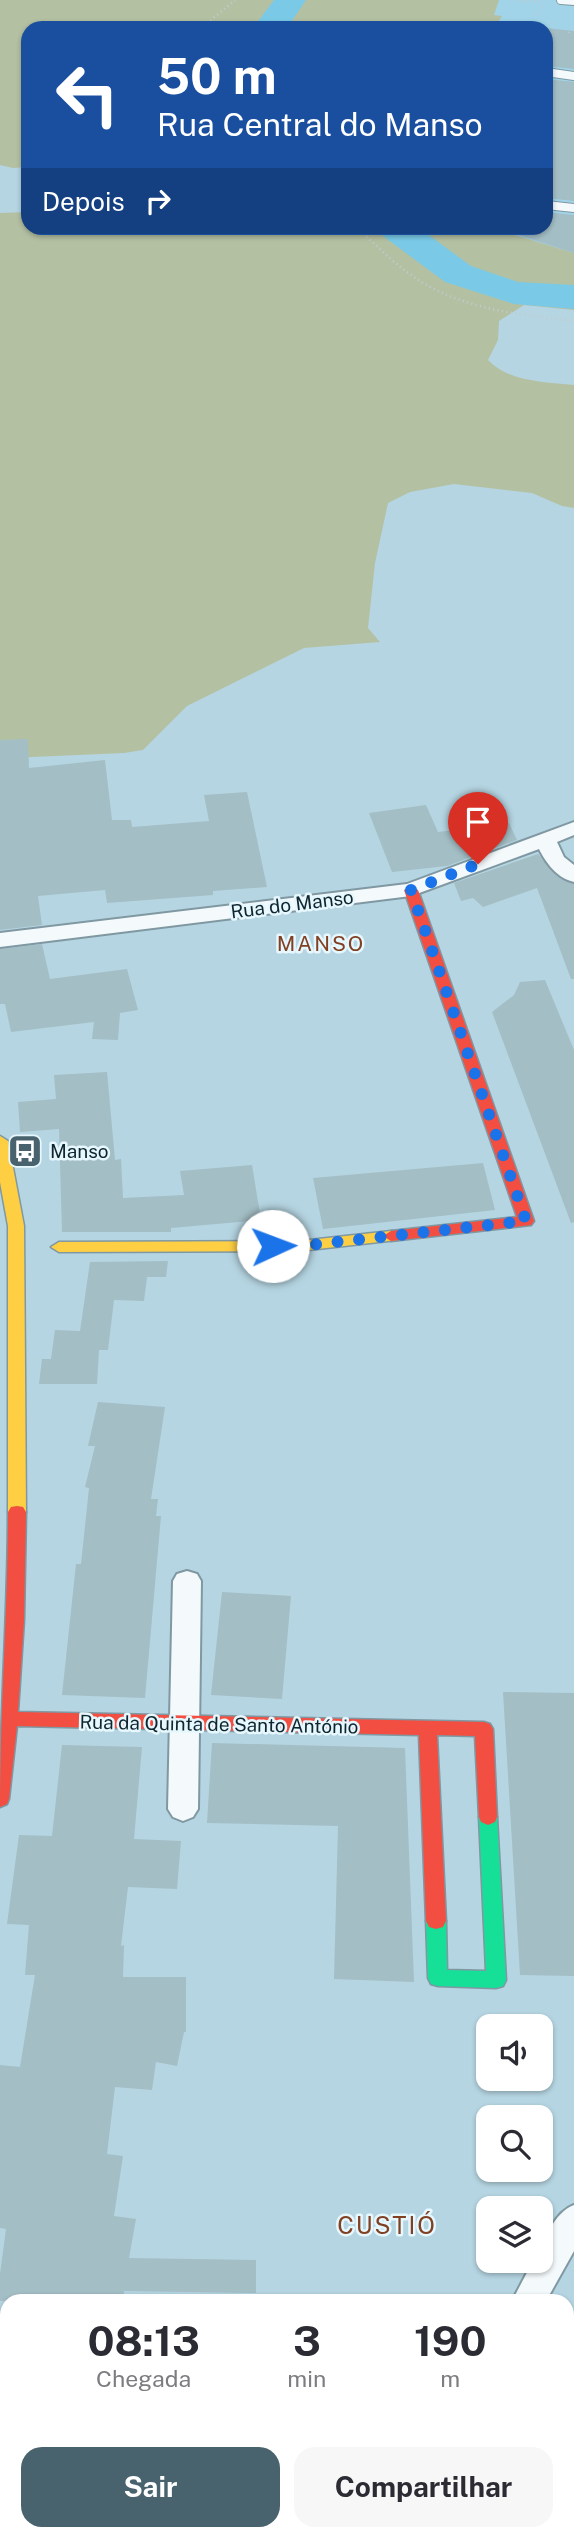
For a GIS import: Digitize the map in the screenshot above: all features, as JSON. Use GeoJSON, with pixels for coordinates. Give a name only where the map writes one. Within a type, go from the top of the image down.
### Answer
{"type":"FeatureCollection","features":[{"type":"Feature","properties":{"kind":"street","name":"Rua do Manso"},"geometry":{"type":"LineString","coordinates":[[0,940],[411,890],[574,828]]}},
{"type":"Feature","properties":{"kind":"street"},"geometry":{"type":"LineString","coordinates":[[545,839],[555,860],[574,876]]}},
{"type":"Feature","properties":{"kind":"street"},"geometry":{"type":"LineString","coordinates":[[59,1247],[300,1246],[526,1221],[411,890]]}},
{"type":"Feature","properties":{"kind":"street"},"geometry":{"type":"LineString","coordinates":[[0,1141],[16,1226],[17,1573],[10,1719],[0,1798]]}},
{"type":"Feature","properties":{"kind":"street"},"geometry":{"type":"LineString","coordinates":[[183,1809],[187,1581]]}},
{"type":"Feature","properties":{"kind":"street","name":"Rua da Quinta de Santo António"},"geometry":{"type":"LineString","coordinates":[[10,1719],[484,1729],[496,1980],[438,1978],[428,1728]]}},
{"type":"Feature","properties":{"kind":"street"},"geometry":{"type":"LineString","coordinates":[[532,2294],[574,2220]]}},
{"type":"Feature","properties":{"kind":"lane"},"geometry":{"type":"LineString","coordinates":[[561,0],[574,1]]}},
{"type":"Feature","properties":{"kind":"lane"},"geometry":{"type":"LineString","coordinates":[[553,73],[574,76]]}},
{"type":"Feature","properties":{"kind":"lane"},"geometry":{"type":"LineString","coordinates":[[553,206],[574,208]]}},
{"type":"Feature","properties":{"kind":"path"},"geometry":{"type":"LineString","coordinates":[[208,21],[235,0]]}},
{"type":"Feature","properties":{"kind":"path"},"geometry":{"type":"LineString","coordinates":[[569,33],[574,26]]}},
{"type":"Feature","properties":{"kind":"path"},"geometry":{"type":"LineString","coordinates":[[366,235],[397,264],[446,296],[477,307],[574,321]]}},
{"type":"Feature","properties":{"kind":"shaded area"},"geometry":{"type":"Polygon","coordinates":[[[456,0],[574,0],[574,253],[516,235],[553,235],[553,21],[475,21],[456,0]]]}},
{"type":"Feature","properties":{"kind":"green space"},"geometry":{"type":"Polygon","coordinates":[[[0,0],[499,0],[494,15],[502,16],[499,21],[21,21],[21,167],[0,165],[0,0]]]}},
{"type":"Feature","properties":{"kind":"green space"},"geometry":{"type":"Polygon","coordinates":[[[21,212],[21,235],[516,235],[574,253],[574,310],[524,305],[499,321],[498,340],[488,360],[506,373],[517,377],[574,385],[574,508],[562,506],[532,493],[454,484],[410,492],[388,503],[375,563],[368,628],[380,642],[304,648],[187,706],[143,750],[9,758],[0,755],[0,213],[21,212]]]}},
{"type":"Feature","properties":{"kind":"building"},"geometry":{"type":"Polygon","coordinates":[[[553,29],[574,31],[574,69],[553,67],[553,29]]]}},
{"type":"Feature","properties":{"kind":"building"},"geometry":{"type":"Polygon","coordinates":[[[553,80],[574,82],[574,201],[553,199],[553,80]]]}},
{"type":"Feature","properties":{"kind":"building"},"geometry":{"type":"Polygon","coordinates":[[[553,213],[574,215],[574,253],[518,235],[553,235],[553,213]]]}},
{"type":"Feature","properties":{"kind":"building"},"geometry":{"type":"Polygon","coordinates":[[[28,739],[29,768],[105,760],[112,820],[131,820],[132,827],[209,821],[204,795],[247,792],[267,887],[213,891],[213,895],[107,903],[105,890],[38,896],[42,925],[0,930],[0,740],[28,739]]]}},
{"type":"Feature","properties":{"kind":"building"},"geometry":{"type":"Polygon","coordinates":[[[426,805],[438,832],[509,823],[517,840],[447,866],[392,872],[369,813],[426,805]]]}},
{"type":"Feature","properties":{"kind":"building"},"geometry":{"type":"Polygon","coordinates":[[[538,854],[556,875],[574,884],[574,979],[571,979],[537,888],[483,907],[473,898],[461,901],[454,883],[538,854]]]}},
{"type":"Feature","properties":{"kind":"building"},"geometry":{"type":"Polygon","coordinates":[[[42,944],[50,979],[127,969],[138,1010],[120,1013],[118,1040],[92,1039],[94,1022],[11,1032],[5,1004],[0,1004],[0,949],[42,944]]]}},
{"type":"Feature","properties":{"kind":"building"},"geometry":{"type":"Polygon","coordinates":[[[545,980],[574,1050],[574,1222],[571,1223],[492,1012],[514,995],[520,982],[545,980]]]}},
{"type":"Feature","properties":{"kind":"building"},"geometry":{"type":"Polygon","coordinates":[[[107,1072],[115,1160],[121,1159],[123,1198],[184,1195],[180,1171],[252,1165],[261,1220],[171,1228],[171,1232],[62,1232],[59,1129],[20,1132],[18,1102],[56,1099],[54,1075],[107,1072]]]}},
{"type":"Feature","properties":{"kind":"building"},"geometry":{"type":"Polygon","coordinates":[[[483,1163],[495,1210],[323,1229],[313,1178],[483,1163]]]}},
{"type":"Feature","properties":{"kind":"building"},"geometry":{"type":"Polygon","coordinates":[[[168,1261],[166,1277],[147,1277],[144,1301],[114,1300],[108,1350],[99,1350],[97,1384],[39,1384],[42,1359],[51,1359],[55,1330],[80,1331],[90,1262],[168,1261]]]}},
{"type":"Feature","properties":{"kind":"building"},"geometry":{"type":"Polygon","coordinates":[[[98,1402],[165,1407],[151,1499],[158,1499],[156,1516],[161,1516],[145,1698],[62,1695],[76,1564],[81,1564],[89,1488],[85,1487],[95,1446],[88,1446],[98,1402]]]}},
{"type":"Feature","properties":{"kind":"building"},"geometry":{"type":"Polygon","coordinates":[[[222,1592],[291,1596],[282,1699],[211,1695],[222,1592]]]}},
{"type":"Feature","properties":{"kind":"building"},"geometry":{"type":"Polygon","coordinates":[[[503,1692],[574,1693],[574,1976],[520,1975],[503,1692]]]}},
{"type":"Feature","properties":{"kind":"building"},"geometry":{"type":"Polygon","coordinates":[[[212,1743],[405,1748],[414,1982],[334,1979],[338,1826],[207,1823],[212,1743]]]}},
{"type":"Feature","properties":{"kind":"building"},"geometry":{"type":"Polygon","coordinates":[[[62,1745],[142,1747],[134,1839],[181,1841],[177,1889],[128,1887],[121,1946],[124,1945],[123,1977],[186,1977],[186,2032],[177,2066],[156,2062],[152,2090],[115,2087],[107,2154],[123,2156],[114,2216],[136,2219],[129,2258],[256,2260],[256,2293],[124,2291],[124,2294],[0,2294],[6,2229],[0,2228],[0,2065],[20,2067],[35,1975],[25,1975],[29,1925],[7,1924],[19,1835],[52,1836],[62,1745]]]}},
{"type":"Feature","properties":{"kind":"waterway"},"geometry":{"type":"LineString","coordinates":[[275,21],[290,0]]}},
{"type":"Feature","properties":{"kind":"waterway"},"geometry":{"type":"LineString","coordinates":[[405,235],[458,274],[514,293],[574,297]]}},
{"type":"Feature","properties":{"kind":"traffic: fast"},"geometry":{"type":"LineString","coordinates":[[436,1921],[438,1978],[496,1980],[488,1817]]}},
{"type":"Feature","properties":{"kind":"traffic: slow"},"geometry":{"type":"LineString","coordinates":[[0,1141],[16,1226],[17,1512]]}},
{"type":"Feature","properties":{"kind":"traffic: slow"},"geometry":{"type":"LineString","coordinates":[[59,1247],[300,1246],[391,1236]]}},
{"type":"Feature","properties":{"kind":"traffic: jam"},"geometry":{"type":"LineString","coordinates":[[391,1236],[526,1221],[411,890]]}},
{"type":"Feature","properties":{"kind":"traffic: jam"},"geometry":{"type":"LineString","coordinates":[[0,1799],[13,1656],[17,1512]]}},
{"type":"Feature","properties":{"kind":"traffic: jam"},"geometry":{"type":"LineString","coordinates":[[10,1719],[484,1729],[488,1817]]}},
{"type":"Feature","properties":{"kind":"traffic: jam"},"geometry":{"type":"LineString","coordinates":[[428,1728],[436,1921]]}},
{"type":"Feature","properties":{"kind":"place","name":"Manso"},"geometry":{"type":"Point","coordinates":[25,1151]}},
{"type":"Feature","properties":{"kind":"district","name":"MANSO"},"geometry":{"type":"Point","coordinates":[321,943]}},
{"type":"Feature","properties":{"kind":"district","name":"CUSTIÓ"},"geometry":{"type":"Point","coordinates":[387,2225]}},
{"type":"Feature","properties":{"kind":"route"},"geometry":{"type":"LineString","coordinates":[[273,1246],[300,1246],[526,1221],[411,890],[478,864]]}}]}
